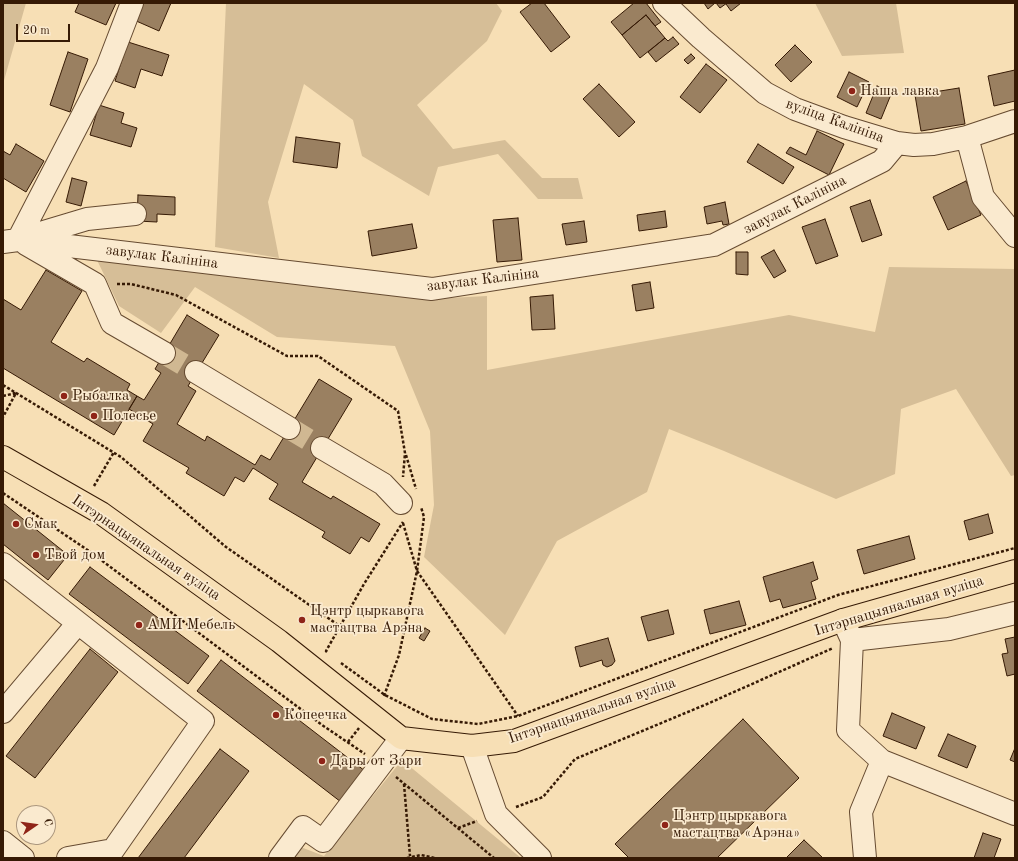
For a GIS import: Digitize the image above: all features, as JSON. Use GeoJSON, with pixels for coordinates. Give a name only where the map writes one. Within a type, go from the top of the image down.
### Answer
{"type":"FeatureCollection","features":[{"type":"Feature","properties":{"kind":"main road","name":"Інтэрнацыянальная вуліца"},"geometry":{"type":"LineString","coordinates":[[3,457],[100,513],[279,641],[401,738],[472,746],[514,741],[843,620],[1015,571]]}},
{"type":"Feature","properties":{"kind":"street"},"geometry":{"type":"LineString","coordinates":[[10,241],[107,68],[132,3]]}},
{"type":"Feature","properties":{"kind":"street","name":"вуліца Калініна"},"geometry":{"type":"LineString","coordinates":[[664,3],[701,38],[765,93],[794,109],[844,127],[897,143],[914,146],[933,144],[967,137],[1015,121]]}},
{"type":"Feature","properties":{"kind":"street"},"geometry":{"type":"LineString","coordinates":[[967,137],[983,197],[1015,236]]}},
{"type":"Feature","properties":{"kind":"street","name":"завулак Калініна"},"geometry":{"type":"LineString","coordinates":[[10,241],[432,289],[714,245],[882,160],[897,143]]}},
{"type":"Feature","properties":{"kind":"street"},"geometry":{"type":"LineString","coordinates":[[10,241],[87,219],[135,214]]}},
{"type":"Feature","properties":{"kind":"street"},"geometry":{"type":"LineString","coordinates":[[10,241],[95,284],[112,323],[164,354]]}},
{"type":"Feature","properties":{"kind":"street"},"geometry":{"type":"LineString","coordinates":[[196,372],[289,428]]}},
{"type":"Feature","properties":{"kind":"street"},"geometry":{"type":"LineString","coordinates":[[322,448],[383,484],[411,506]]}},
{"type":"Feature","properties":{"kind":"street"},"geometry":{"type":"LineString","coordinates":[[3,564],[204,721],[113,850],[68,858]]}},
{"type":"Feature","properties":{"kind":"street"},"geometry":{"type":"LineString","coordinates":[[852,640],[949,629],[1015,613]]}},
{"type":"Feature","properties":{"kind":"street"},"geometry":{"type":"LineString","coordinates":[[843,620],[852,640],[848,730],[882,762],[1015,814]]}},
{"type":"Feature","properties":{"kind":"street"},"geometry":{"type":"LineString","coordinates":[[3,712],[78,623]]}},
{"type":"Feature","properties":{"kind":"street"},"geometry":{"type":"LineString","coordinates":[[280,858],[303,827],[322,841],[401,738]]}},
{"type":"Feature","properties":{"kind":"street"},"geometry":{"type":"LineString","coordinates":[[472,746],[496,814],[540,858]]}},
{"type":"Feature","properties":{"kind":"street"},"geometry":{"type":"LineString","coordinates":[[865,858],[861,812],[882,762]]}},
{"type":"Feature","properties":{"kind":"street"},"geometry":{"type":"LineString","coordinates":[[3,842],[23,858]]}},
{"type":"Feature","properties":{"kind":"path"},"geometry":{"type":"LineString","coordinates":[[95,284],[132,284],[176,295],[287,356],[318,356],[398,411],[405,453],[417,571],[518,716]]}},
{"type":"Feature","properties":{"kind":"path"},"geometry":{"type":"LineString","coordinates":[[3,386],[114,452],[226,547],[341,627]]}},
{"type":"Feature","properties":{"kind":"path"},"geometry":{"type":"LineString","coordinates":[[3,396],[16,393]]}},
{"type":"Feature","properties":{"kind":"path"},"geometry":{"type":"LineString","coordinates":[[3,417],[16,393]]}},
{"type":"Feature","properties":{"kind":"path"},"geometry":{"type":"LineString","coordinates":[[90,492],[114,452]]}},
{"type":"Feature","properties":{"kind":"path"},"geometry":{"type":"LineString","coordinates":[[332,656],[326,652],[364,584],[411,506],[405,453]]}},
{"type":"Feature","properties":{"kind":"path"},"geometry":{"type":"LineString","coordinates":[[3,494],[89,551],[322,725],[381,764],[494,858]]}},
{"type":"Feature","properties":{"kind":"path"},"geometry":{"type":"LineString","coordinates":[[386,695],[400,655],[417,571],[424,517],[411,506]]}},
{"type":"Feature","properties":{"kind":"path"},"geometry":{"type":"LineString","coordinates":[[338,660],[386,695],[432,719],[478,724],[518,716],[838,595],[1015,548]]}},
{"type":"Feature","properties":{"kind":"path"},"geometry":{"type":"LineString","coordinates":[[458,828],[543,797],[575,759],[707,704],[852,640]]}},
{"type":"Feature","properties":{"kind":"path"},"geometry":{"type":"LineString","coordinates":[[404,784],[408,857],[421,854],[435,858]]}},
{"type":"Feature","properties":{"kind":"shaded area"},"geometry":{"type":"Polygon","coordinates":[[[3,3],[26,3],[3,84],[3,3]]]}},
{"type":"Feature","properties":{"kind":"shaded area"},"geometry":{"type":"Polygon","coordinates":[[[226,3],[496,3],[502,11],[487,41],[417,105],[453,149],[505,140],[542,178],[578,178],[583,199],[538,199],[498,154],[438,167],[429,196],[362,156],[353,120],[304,84],[268,202],[279,258],[215,247],[226,3]]]}},
{"type":"Feature","properties":{"kind":"shaded area"},"geometry":{"type":"Polygon","coordinates":[[[815,3],[896,3],[904,53],[842,56],[815,3]]]}},
{"type":"Feature","properties":{"kind":"shaded area"},"geometry":{"type":"Polygon","coordinates":[[[97,260],[428,299],[487,296],[487,370],[789,315],[875,332],[889,267],[1015,269],[1015,475],[1011,476],[956,389],[901,409],[895,474],[836,499],[669,429],[647,492],[557,541],[505,635],[424,557],[434,505],[430,431],[395,346],[277,337],[195,287],[161,333],[119,306],[97,260]]]}},
{"type":"Feature","properties":{"kind":"shaded area"},"geometry":{"type":"Polygon","coordinates":[[[402,760],[521,858],[289,858],[298,846],[324,856],[402,760]]]}},
{"type":"Feature","properties":{"kind":"building"},"geometry":{"type":"Polygon","coordinates":[[[79,3],[116,3],[106,25],[75,12],[79,3]]]}},
{"type":"Feature","properties":{"kind":"building"},"geometry":{"type":"Polygon","coordinates":[[[141,3],[171,3],[159,31],[134,20],[141,3]]]}},
{"type":"Feature","properties":{"kind":"building"},"geometry":{"type":"Polygon","coordinates":[[[532,3],[544,3],[570,37],[551,52],[520,12],[532,3]]]}},
{"type":"Feature","properties":{"kind":"building"},"geometry":{"type":"Polygon","coordinates":[[[634,3],[646,3],[661,22],[655,26],[646,15],[622,35],[611,22],[634,3]]]}},
{"type":"Feature","properties":{"kind":"building"},"geometry":{"type":"Polygon","coordinates":[[[704,3],[715,3],[708,9],[704,3]]]}},
{"type":"Feature","properties":{"kind":"building"},"geometry":{"type":"Polygon","coordinates":[[[716,3],[727,3],[720,8],[716,3]]]}},
{"type":"Feature","properties":{"kind":"building"},"geometry":{"type":"Polygon","coordinates":[[[741,3],[731,11],[726,4],[741,3]]]}},
{"type":"Feature","properties":{"kind":"building"},"geometry":{"type":"Polygon","coordinates":[[[646,15],[665,38],[640,58],[622,35],[646,15]]]}},
{"type":"Feature","properties":{"kind":"building"},"geometry":{"type":"Polygon","coordinates":[[[673,37],[679,44],[656,62],[648,52],[665,38],[668,41],[673,37]]]}},
{"type":"Feature","properties":{"kind":"building"},"geometry":{"type":"Polygon","coordinates":[[[128,42],[169,55],[162,76],[141,69],[135,88],[115,81],[128,42]]]}},
{"type":"Feature","properties":{"kind":"building"},"geometry":{"type":"Polygon","coordinates":[[[795,45],[812,62],[791,82],[775,65],[795,45]]]}},
{"type":"Feature","properties":{"kind":"building"},"geometry":{"type":"Polygon","coordinates":[[[68,52],[88,59],[70,112],[50,105],[68,52]]]}},
{"type":"Feature","properties":{"kind":"building"},"geometry":{"type":"Polygon","coordinates":[[[691,54],[695,58],[688,64],[684,60],[691,54]]]}},
{"type":"Feature","properties":{"kind":"building"},"geometry":{"type":"Polygon","coordinates":[[[706,64],[727,80],[700,113],[680,97],[706,64]]]}},
{"type":"Feature","properties":{"kind":"building"},"geometry":{"type":"Polygon","coordinates":[[[1015,70],[1015,101],[994,106],[988,76],[1015,70]]]}},
{"type":"Feature","properties":{"kind":"building"},"geometry":{"type":"Polygon","coordinates":[[[849,72],[869,82],[857,107],[837,97],[849,72]]]}},
{"type":"Feature","properties":{"kind":"building"},"geometry":{"type":"Polygon","coordinates":[[[599,84],[635,122],[619,137],[583,99],[599,84]]]}},
{"type":"Feature","properties":{"kind":"building"},"geometry":{"type":"Polygon","coordinates":[[[877,86],[892,92],[881,119],[866,113],[877,86]]]}},
{"type":"Feature","properties":{"kind":"building"},"geometry":{"type":"Polygon","coordinates":[[[959,88],[965,124],[921,131],[915,95],[959,88]]]}},
{"type":"Feature","properties":{"kind":"building"},"geometry":{"type":"Polygon","coordinates":[[[99,105],[124,113],[121,123],[137,128],[131,147],[90,135],[99,105]]]}},
{"type":"Feature","properties":{"kind":"building"},"geometry":{"type":"Polygon","coordinates":[[[817,131],[844,144],[829,175],[786,153],[790,147],[806,155],[817,131]]]}},
{"type":"Feature","properties":{"kind":"building"},"geometry":{"type":"Polygon","coordinates":[[[296,137],[340,143],[337,168],[293,162],[296,137]]]}},
{"type":"Feature","properties":{"kind":"building"},"geometry":{"type":"Polygon","coordinates":[[[16,144],[44,161],[26,192],[3,178],[3,151],[10,155],[16,144]]]}},
{"type":"Feature","properties":{"kind":"building"},"geometry":{"type":"Polygon","coordinates":[[[758,144],[794,167],[783,184],[747,162],[758,144]]]}},
{"type":"Feature","properties":{"kind":"building"},"geometry":{"type":"Polygon","coordinates":[[[72,178],[87,182],[81,206],[66,202],[72,178]]]}},
{"type":"Feature","properties":{"kind":"building"},"geometry":{"type":"Polygon","coordinates":[[[966,181],[981,215],[948,230],[933,197],[966,181]]]}},
{"type":"Feature","properties":{"kind":"building"},"geometry":{"type":"Polygon","coordinates":[[[138,195],[175,197],[175,215],[157,214],[157,222],[137,221],[138,195]]]}},
{"type":"Feature","properties":{"kind":"building"},"geometry":{"type":"Polygon","coordinates":[[[870,200],[882,235],[862,242],[850,207],[870,200]]]}},
{"type":"Feature","properties":{"kind":"building"},"geometry":{"type":"Polygon","coordinates":[[[725,202],[729,224],[723,225],[722,221],[707,224],[704,207],[725,202]]]}},
{"type":"Feature","properties":{"kind":"building"},"geometry":{"type":"Polygon","coordinates":[[[665,211],[667,227],[639,231],[637,215],[665,211]]]}},
{"type":"Feature","properties":{"kind":"building"},"geometry":{"type":"Polygon","coordinates":[[[518,218],[522,260],[497,262],[493,220],[518,218]]]}},
{"type":"Feature","properties":{"kind":"building"},"geometry":{"type":"Polygon","coordinates":[[[825,219],[838,256],[816,264],[802,227],[825,219]]]}},
{"type":"Feature","properties":{"kind":"building"},"geometry":{"type":"Polygon","coordinates":[[[584,221],[587,242],[566,245],[562,224],[584,221]]]}},
{"type":"Feature","properties":{"kind":"building"},"geometry":{"type":"Polygon","coordinates":[[[412,224],[417,248],[372,256],[368,231],[412,224]]]}},
{"type":"Feature","properties":{"kind":"building"},"geometry":{"type":"Polygon","coordinates":[[[774,250],[786,271],[774,278],[761,257],[774,250]]]}},
{"type":"Feature","properties":{"kind":"building"},"geometry":{"type":"Polygon","coordinates":[[[736,252],[748,252],[748,275],[736,274],[736,252]]]}},
{"type":"Feature","properties":{"kind":"building"},"geometry":{"type":"Polygon","coordinates":[[[46,270],[82,291],[51,342],[84,362],[87,358],[130,384],[127,390],[137,396],[114,435],[3,368],[3,299],[21,310],[46,270]]]}},
{"type":"Feature","properties":{"kind":"building"},"geometry":{"type":"Polygon","coordinates":[[[650,282],[654,308],[636,311],[632,285],[650,282]]]}},
{"type":"Feature","properties":{"kind":"building"},"geometry":{"type":"Polygon","coordinates":[[[553,295],[555,329],[532,330],[530,297],[553,295]]]}},
{"type":"Feature","properties":{"kind":"building"},"geometry":{"type":"Polygon","coordinates":[[[187,315],[219,335],[188,386],[196,391],[177,424],[205,441],[207,436],[255,465],[261,455],[270,460],[319,379],[352,399],[302,482],[331,499],[333,496],[380,524],[369,542],[361,537],[350,554],[322,537],[325,532],[269,499],[278,484],[253,468],[244,482],[235,477],[224,496],[186,473],[189,468],[143,441],[153,424],[129,409],[137,396],[144,400],[161,373],[155,369],[187,315]]]}},
{"type":"Feature","properties":{"kind":"building","name":"Смак"},"geometry":{"type":"Polygon","coordinates":[[[3,503],[68,555],[48,580],[3,544],[3,503]]]}},
{"type":"Feature","properties":{"kind":"building"},"geometry":{"type":"Polygon","coordinates":[[[988,514],[993,533],[969,540],[964,521],[988,514]]]}},
{"type":"Feature","properties":{"kind":"building"},"geometry":{"type":"Polygon","coordinates":[[[909,536],[915,559],[864,574],[857,550],[909,536]]]}},
{"type":"Feature","properties":{"kind":"building"},"geometry":{"type":"Polygon","coordinates":[[[813,562],[818,579],[811,582],[816,599],[783,608],[780,599],[770,602],[763,577],[813,562]]]}},
{"type":"Feature","properties":{"kind":"building","name":"АМИ Мебель"},"geometry":{"type":"Polygon","coordinates":[[[90,567],[209,656],[188,684],[69,594],[90,567]]]}},
{"type":"Feature","properties":{"kind":"building"},"geometry":{"type":"Polygon","coordinates":[[[739,601],[746,625],[710,634],[704,610],[739,601]]]}},
{"type":"Feature","properties":{"kind":"building"},"geometry":{"type":"Polygon","coordinates":[[[668,610],[674,634],[648,641],[641,617],[668,610]]]}},
{"type":"Feature","properties":{"kind":"building"},"geometry":{"type":"Polygon","coordinates":[[[425,628],[430,631],[424,641],[419,638],[425,628]]]}},
{"type":"Feature","properties":{"kind":"building"},"geometry":{"type":"Polygon","coordinates":[[[1015,637],[1015,674],[1007,676],[1002,654],[1008,653],[1005,639],[1015,637]]]}},
{"type":"Feature","properties":{"kind":"building"},"geometry":{"type":"Polygon","coordinates":[[[608,638],[615,661],[612,665],[607,667],[603,665],[602,660],[580,667],[575,647],[608,638]]]}},
{"type":"Feature","properties":{"kind":"building"},"geometry":{"type":"Polygon","coordinates":[[[90,649],[118,672],[35,778],[6,756],[90,649]]]}},
{"type":"Feature","properties":{"kind":"building"},"geometry":{"type":"Polygon","coordinates":[[[221,660],[365,771],[341,802],[197,691],[221,660]]]}},
{"type":"Feature","properties":{"kind":"building"},"geometry":{"type":"Polygon","coordinates":[[[892,713],[925,727],[916,749],[883,736],[892,713]]]}},
{"type":"Feature","properties":{"kind":"building"},"geometry":{"type":"Polygon","coordinates":[[[743,719],[799,778],[717,858],[629,858],[615,844],[743,719]]]}},
{"type":"Feature","properties":{"kind":"building"},"geometry":{"type":"Polygon","coordinates":[[[948,734],[976,746],[967,768],[938,756],[948,734]]]}},
{"type":"Feature","properties":{"kind":"building"},"geometry":{"type":"Polygon","coordinates":[[[1015,748],[1015,762],[1010,760],[1015,748]]]}},
{"type":"Feature","properties":{"kind":"building"},"geometry":{"type":"Polygon","coordinates":[[[220,749],[249,771],[184,858],[138,858],[220,749]]]}},
{"type":"Feature","properties":{"kind":"building"},"geometry":{"type":"Polygon","coordinates":[[[983,833],[1001,839],[994,858],[974,858],[983,833]]]}},
{"type":"Feature","properties":{"kind":"building"},"geometry":{"type":"Polygon","coordinates":[[[804,840],[823,858],[786,858],[804,840]]]}},
{"type":"Feature","properties":{"kind":"tunnel"},"geometry":{"type":"LineString","coordinates":[[164,353],[196,372]]}},
{"type":"Feature","properties":{"kind":"tunnel"},"geometry":{"type":"LineString","coordinates":[[289,428],[322,448]]}},
{"type":"Feature","properties":{"kind":"place","name":"Наша лавка"},"geometry":{"type":"Point","coordinates":[852,91]}},
{"type":"Feature","properties":{"kind":"place","name":"Рыбалка"},"geometry":{"type":"Point","coordinates":[64,396]}},
{"type":"Feature","properties":{"kind":"place","name":"Полесье"},"geometry":{"type":"Point","coordinates":[94,416]}},
{"type":"Feature","properties":{"kind":"place","name":"Смак"},"geometry":{"type":"Point","coordinates":[16,524]}},
{"type":"Feature","properties":{"kind":"place","name":"Твой дом"},"geometry":{"type":"Point","coordinates":[36,555]}},
{"type":"Feature","properties":{"kind":"place","name":"Цэнтр цыркавога мастацтва Арэна"},"geometry":{"type":"Point","coordinates":[302,620]}},
{"type":"Feature","properties":{"kind":"place","name":"АМИ Мебель"},"geometry":{"type":"Point","coordinates":[139,625]}},
{"type":"Feature","properties":{"kind":"place","name":"Копеечка"},"geometry":{"type":"Point","coordinates":[276,715]}},
{"type":"Feature","properties":{"kind":"place","name":"Дары от Зари"},"geometry":{"type":"Point","coordinates":[322,761]}},
{"type":"Feature","properties":{"kind":"place","name":"Цэнтр цыркавога мастацтва «Арэна»"},"geometry":{"type":"Point","coordinates":[665,825]}}]}
